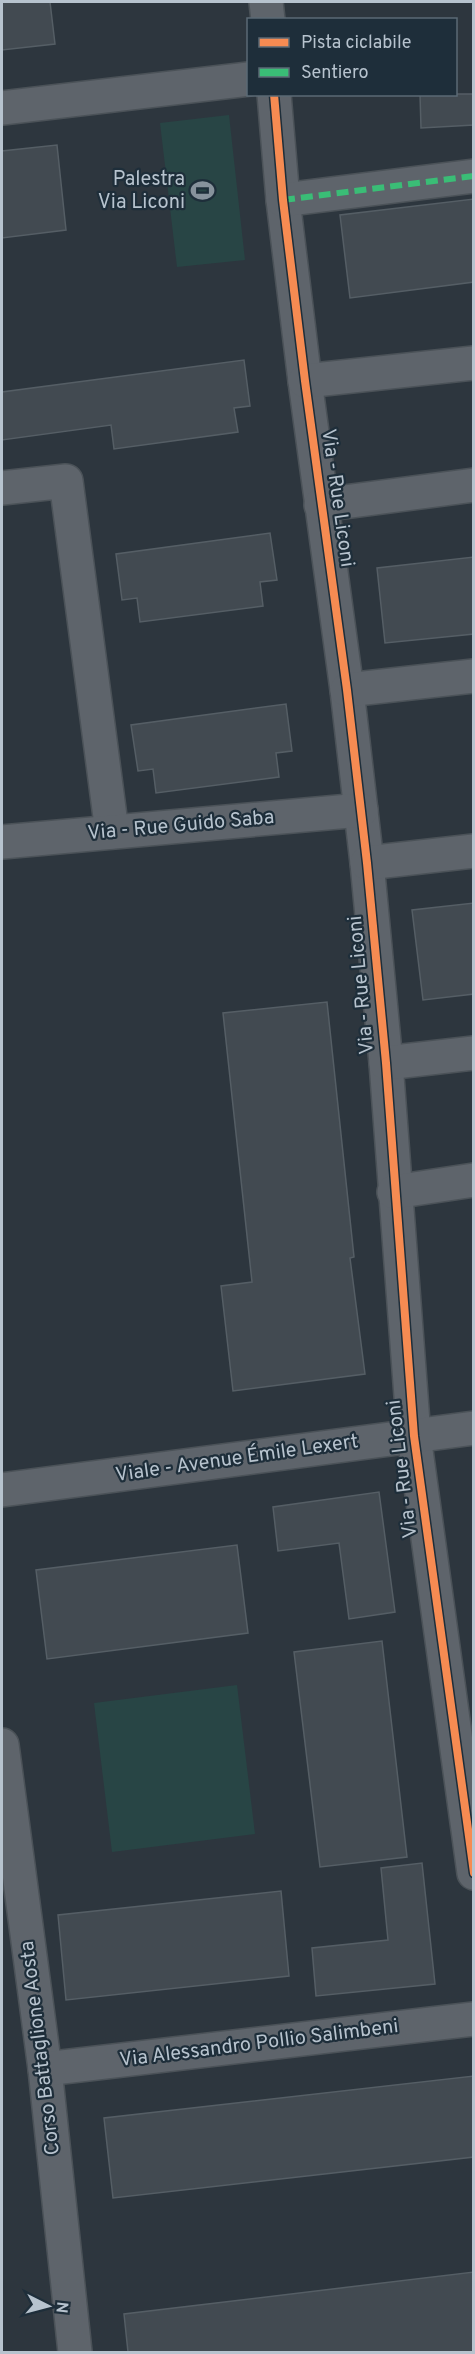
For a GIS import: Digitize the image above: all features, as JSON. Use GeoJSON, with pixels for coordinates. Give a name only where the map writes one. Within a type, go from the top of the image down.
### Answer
{"type":"FeatureCollection","features":[{"type":"Feature","properties":{"kind":"street"},"geometry":{"type":"LineString","coordinates":[[266,2],[268,18]]}},
{"type":"Feature","properties":{"kind":"street"},"geometry":{"type":"LineString","coordinates":[[2,108],[247,79]]}},
{"type":"Feature","properties":{"kind":"street","name":"Via - Rue Liconi"},"geometry":{"type":"LineString","coordinates":[[274,96],[283,200],[321,505],[347,690],[367,863],[386,1063],[414,1436],[474,1873]]}},
{"type":"Feature","properties":{"kind":"street"},"geometry":{"type":"LineString","coordinates":[[283,200],[474,176]]}},
{"type":"Feature","properties":{"kind":"street"},"geometry":{"type":"LineString","coordinates":[[305,381],[474,363]]}},
{"type":"Feature","properties":{"kind":"street"},"geometry":{"type":"LineString","coordinates":[[2,488],[66,481],[112,832]]}},
{"type":"Feature","properties":{"kind":"street"},"geometry":{"type":"LineString","coordinates":[[321,505],[474,485]]}},
{"type":"Feature","properties":{"kind":"street"},"geometry":{"type":"LineString","coordinates":[[347,690],[474,676]]}},
{"type":"Feature","properties":{"kind":"street","name":"Via - Rue Guido Saba"},"geometry":{"type":"LineString","coordinates":[[2,842],[361,810]]}},
{"type":"Feature","properties":{"kind":"street"},"geometry":{"type":"LineString","coordinates":[[367,863],[474,851]]}},
{"type":"Feature","properties":{"kind":"street"},"geometry":{"type":"LineString","coordinates":[[386,1063],[474,1053]]}},
{"type":"Feature","properties":{"kind":"street"},"geometry":{"type":"LineString","coordinates":[[394,1192],[474,1180]]}},
{"type":"Feature","properties":{"kind":"street","name":"Viale - Avenue Émile Lexert"},"geometry":{"type":"LineString","coordinates":[[2,1490],[474,1428]]}},
{"type":"Feature","properties":{"kind":"street","name":"Corso Battaglione Aosta"},"geometry":{"type":"LineString","coordinates":[[2,1745],[45,2069],[75,2352]]}},
{"type":"Feature","properties":{"kind":"street","name":"Via Alessandro Pollio Salimbeni"},"geometry":{"type":"LineString","coordinates":[[45,2069],[474,2019]]}},
{"type":"Feature","properties":{"kind":"green space","name":"Palestra Via Liconi"},"geometry":{"type":"Polygon","coordinates":[[[229,115],[245,260],[177,267],[160,123],[229,115]]]}},
{"type":"Feature","properties":{"kind":"green space"},"geometry":{"type":"Polygon","coordinates":[[[237,1685],[255,1834],[112,1852],[94,1703],[237,1685]]]}},
{"type":"Feature","properties":{"kind":"building"},"geometry":{"type":"Polygon","coordinates":[[[2,2],[50,2],[55,44],[2,50],[2,2]]]}},
{"type":"Feature","properties":{"kind":"building"},"geometry":{"type":"Polygon","coordinates":[[[474,94],[474,125],[421,128],[420,96],[474,94]]]}},
{"type":"Feature","properties":{"kind":"building"},"geometry":{"type":"Polygon","coordinates":[[[57,145],[66,230],[2,238],[2,151],[57,145]]]}},
{"type":"Feature","properties":{"kind":"building"},"geometry":{"type":"Polygon","coordinates":[[[474,199],[474,282],[350,298],[340,215],[474,199]]]}},
{"type":"Feature","properties":{"kind":"building"},"geometry":{"type":"Polygon","coordinates":[[[244,360],[250,406],[234,408],[238,432],[114,449],[111,425],[2,440],[2,392],[244,360]]]}},
{"type":"Feature","properties":{"kind":"building"},"geometry":{"type":"Polygon","coordinates":[[[270,533],[277,580],[260,582],[263,606],[140,622],[137,598],[122,600],[116,554],[270,533]]]}},
{"type":"Feature","properties":{"kind":"building"},"geometry":{"type":"Polygon","coordinates":[[[474,557],[474,634],[385,643],[377,568],[474,557]]]}},
{"type":"Feature","properties":{"kind":"building"},"geometry":{"type":"Polygon","coordinates":[[[286,704],[292,751],[276,753],[279,777],[156,793],[153,769],[138,771],[131,725],[286,704]]]}},
{"type":"Feature","properties":{"kind":"building"},"geometry":{"type":"Polygon","coordinates":[[[474,903],[474,994],[423,1000],[412,910],[474,903]]]}},
{"type":"Feature","properties":{"kind":"building"},"geometry":{"type":"Polygon","coordinates":[[[327,1002],[354,1257],[350,1258],[365,1374],[233,1391],[221,1286],[252,1282],[223,1013],[327,1002]]]}},
{"type":"Feature","properties":{"kind":"building"},"geometry":{"type":"Polygon","coordinates":[[[379,1492],[395,1612],[349,1619],[339,1543],[278,1551],[273,1507],[379,1492]]]}},
{"type":"Feature","properties":{"kind":"building"},"geometry":{"type":"Polygon","coordinates":[[[237,1545],[248,1633],[47,1659],[36,1570],[237,1545]]]}},
{"type":"Feature","properties":{"kind":"building"},"geometry":{"type":"Polygon","coordinates":[[[382,1641],[407,1857],[320,1867],[294,1652],[382,1641]]]}},
{"type":"Feature","properties":{"kind":"building"},"geometry":{"type":"Polygon","coordinates":[[[422,1863],[435,1984],[316,1996],[312,1948],[388,1940],[381,1868],[422,1863]]]}},
{"type":"Feature","properties":{"kind":"building"},"geometry":{"type":"Polygon","coordinates":[[[281,1891],[289,1976],[66,2000],[58,1915],[281,1891]]]}},
{"type":"Feature","properties":{"kind":"building"},"geometry":{"type":"Polygon","coordinates":[[[474,2076],[474,2157],[113,2198],[104,2118],[474,2076]]]}},
{"type":"Feature","properties":{"kind":"building"},"geometry":{"type":"Polygon","coordinates":[[[474,2272],[474,2352],[128,2352],[124,2314],[474,2272]]]}},
{"type":"Feature","properties":{"kind":"marked path"},"geometry":{"type":"LineString","coordinates":[[283,200],[474,176]]}},
{"type":"Feature","properties":{"kind":"cycle path"},"geometry":{"type":"LineString","coordinates":[[274,96],[283,200],[347,690],[367,863],[386,1063],[414,1436],[474,1873]]}},
{"type":"Feature","properties":{"kind":"place","name":"Palestra Via Liconi"},"geometry":{"type":"Point","coordinates":[203,191]}}]}
